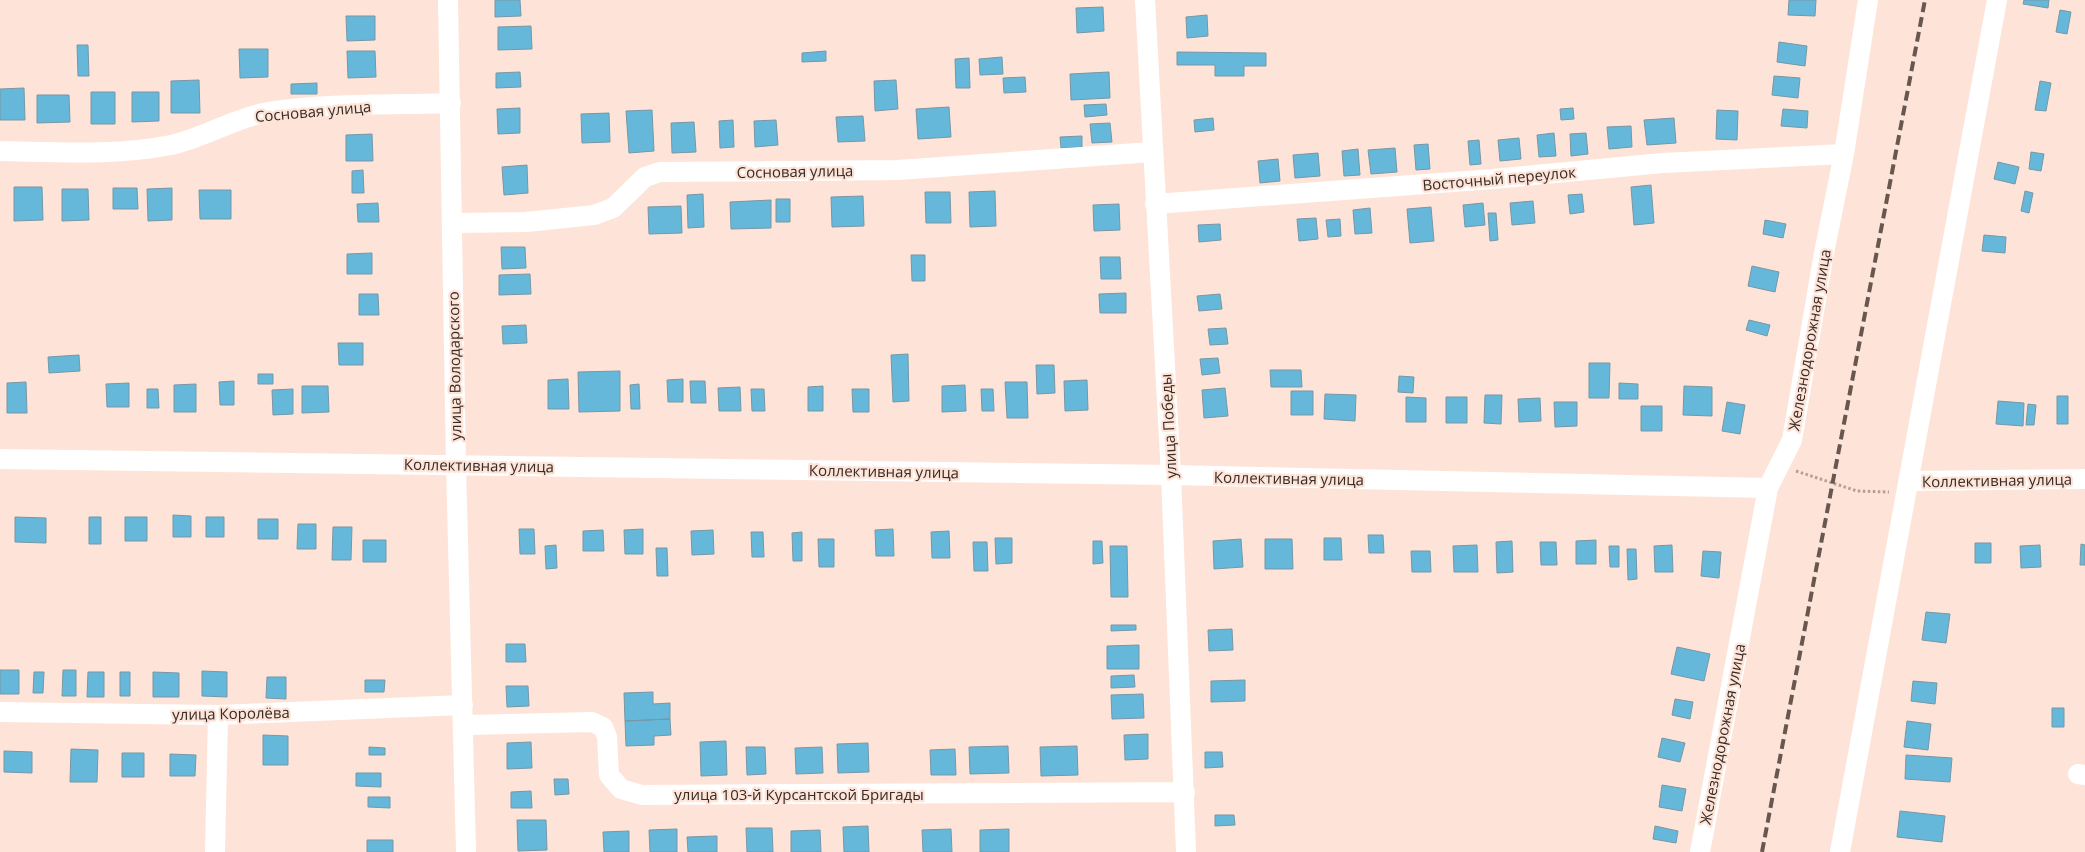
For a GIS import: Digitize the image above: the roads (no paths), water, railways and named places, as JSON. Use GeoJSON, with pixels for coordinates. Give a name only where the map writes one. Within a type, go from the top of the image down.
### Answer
{"type":"FeatureCollection","features":[{"type":"Feature","properties":{"kind":"street","name":"улица Володарского"},"geometry":{"type":"LineString","coordinates":[[448,0],[456,465],[466,852]]}},
{"type":"Feature","properties":{"kind":"street","name":"улица Победы"},"geometry":{"type":"LineString","coordinates":[[1145,0],[1170,475],[1185,792],[1186,852]]}},
{"type":"Feature","properties":{"kind":"street","name":"Железнодорожная улица"},"geometry":{"type":"LineString","coordinates":[[1700,852],[1768,488],[1792,440],[1824,253],[1844,154],[1868,0]]}},
{"type":"Feature","properties":{"kind":"street"},"geometry":{"type":"LineString","coordinates":[[1840,852],[1997,0]]}},
{"type":"Feature","properties":{"kind":"street","name":"Сосновая улица"},"geometry":{"type":"LineString","coordinates":[[0,151],[124,151],[173,144],[249,116],[269,112],[328,107],[451,103]]}},
{"type":"Feature","properties":{"kind":"street","name":"Сосновая улица"},"geometry":{"type":"LineString","coordinates":[[452,223],[526,222],[594,215],[613,208],[645,177],[660,172],[898,170],[1152,152]]}},
{"type":"Feature","properties":{"kind":"street","name":"Восточный переулок"},"geometry":{"type":"LineString","coordinates":[[1155,204],[1493,179],[1663,163],[1844,154]]}},
{"type":"Feature","properties":{"kind":"street","name":"Коллективная улица"},"geometry":{"type":"LineString","coordinates":[[0,458],[1170,475],[1768,488]]}},
{"type":"Feature","properties":{"kind":"street","name":"Коллективная улица"},"geometry":{"type":"LineString","coordinates":[[1908,481],[2085,479]]}},
{"type":"Feature","properties":{"kind":"street","name":"улица Королёва"},"geometry":{"type":"LineString","coordinates":[[0,712],[218,715],[463,705]]}},
{"type":"Feature","properties":{"kind":"street"},"geometry":{"type":"LineString","coordinates":[[215,852],[218,715]]}},
{"type":"Feature","properties":{"kind":"street","name":"улица 103-й Курсантской Бригады"},"geometry":{"type":"LineString","coordinates":[[464,725],[592,722],[603,728],[607,737],[609,775],[621,789],[642,795],[1185,792]]}},
{"type":"Feature","properties":{"kind":"railway"},"geometry":{"type":"LineString","coordinates":[[1762,852],[1925,0]]}}]}
